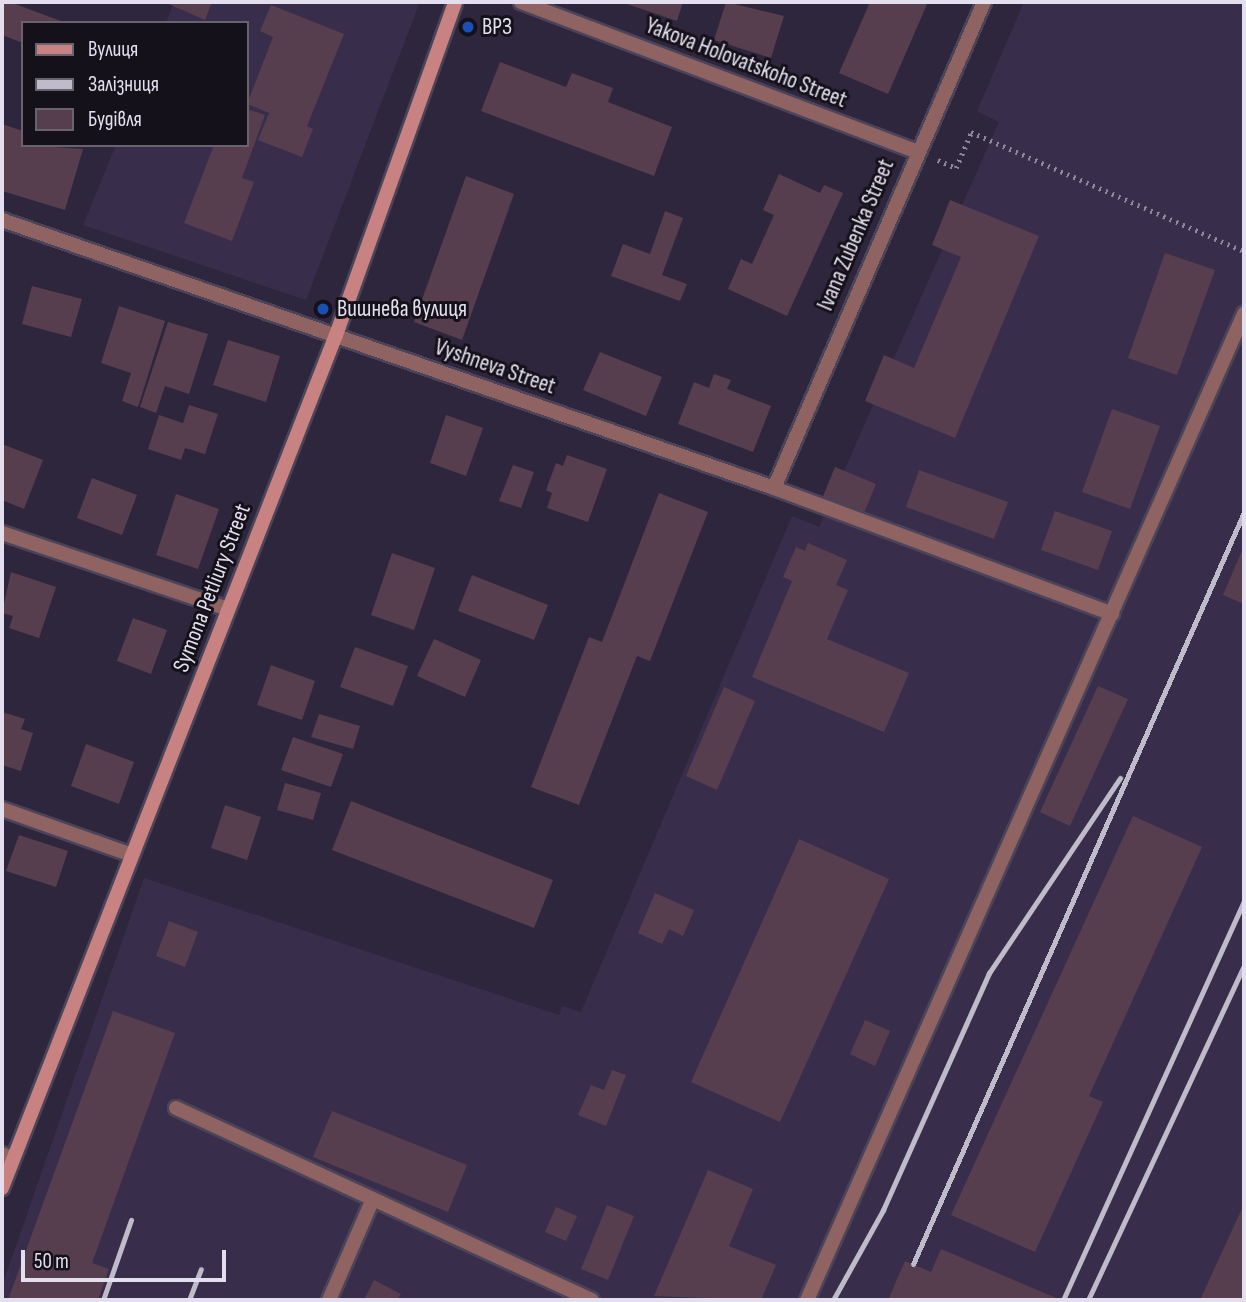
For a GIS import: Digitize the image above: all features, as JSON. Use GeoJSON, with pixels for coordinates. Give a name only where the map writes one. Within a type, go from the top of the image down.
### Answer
{"type":"FeatureCollection","features":[{"type":"Feature","properties":{"kind":"main road","name":"Symona Petliury Street"},"geometry":{"type":"LineString","coordinates":[[2,1188],[7,1156],[132,855],[336,335],[455,2]]}},
{"type":"Feature","properties":{"kind":"street","name":"Yakova Holovatskoho Street"},"geometry":{"type":"LineString","coordinates":[[521,2],[916,151]]}},
{"type":"Feature","properties":{"kind":"street","name":"Ivana Zubenka Street"},"geometry":{"type":"LineString","coordinates":[[774,488],[916,151],[984,2]]}},
{"type":"Feature","properties":{"kind":"street","name":"Vyshneva Street"},"geometry":{"type":"LineString","coordinates":[[2,220],[774,488],[1112,614]]}},
{"type":"Feature","properties":{"kind":"street"},"geometry":{"type":"LineString","coordinates":[[807,1300],[1244,314]]}},
{"type":"Feature","properties":{"kind":"street"},"geometry":{"type":"LineString","coordinates":[[2,533],[228,609]]}},
{"type":"Feature","properties":{"kind":"street"},"geometry":{"type":"LineString","coordinates":[[2,809],[132,855]]}},
{"type":"Feature","properties":{"kind":"street"},"geometry":{"type":"LineString","coordinates":[[176,1108],[592,1300]]}},
{"type":"Feature","properties":{"kind":"street"},"geometry":{"type":"LineString","coordinates":[[329,1300],[373,1199]]}},
{"type":"Feature","properties":{"kind":"path"},"geometry":{"type":"LineString","coordinates":[[956,168],[971,132],[1244,251]]}},
{"type":"Feature","properties":{"kind":"shaded area"},"geometry":{"type":"Polygon","coordinates":[[[174,2],[419,4],[306,300],[83,225],[115,147],[248,147],[248,21],[167,21],[174,2]]]}},
{"type":"Feature","properties":{"kind":"shaded area"},"geometry":{"type":"Polygon","coordinates":[[[1024,2],[1244,2],[1244,1300],[2,1300],[2,1286],[144,878],[559,1015],[562,1006],[581,1012],[792,516],[819,527],[999,122],[977,111],[1024,2]]]}},
{"type":"Feature","properties":{"kind":"building"},"geometry":{"type":"Polygon","coordinates":[[[2,2],[10,2],[61,21],[21,21],[21,42],[2,35],[2,2]]]}},
{"type":"Feature","properties":{"kind":"building"},"geometry":{"type":"Polygon","coordinates":[[[164,2],[212,2],[205,20],[164,2]]]}},
{"type":"Feature","properties":{"kind":"building"},"geometry":{"type":"Polygon","coordinates":[[[621,2],[683,2],[677,21],[621,2]]]}},
{"type":"Feature","properties":{"kind":"building"},"geometry":{"type":"Polygon","coordinates":[[[726,2],[784,16],[771,58],[714,40],[726,2]]]}},
{"type":"Feature","properties":{"kind":"building"},"geometry":{"type":"Polygon","coordinates":[[[870,2],[928,2],[888,94],[839,73],[870,2]]]}},
{"type":"Feature","properties":{"kind":"building"},"geometry":{"type":"Polygon","coordinates":[[[271,5],[344,34],[307,126],[313,129],[302,157],[258,140],[269,113],[248,104],[248,101],[273,37],[260,31],[271,5]]]}},
{"type":"Feature","properties":{"kind":"building"},"geometry":{"type":"Polygon","coordinates":[[[500,62],[566,87],[572,73],[613,88],[608,102],[672,127],[654,176],[481,111],[500,62]]]}},
{"type":"Feature","properties":{"kind":"building"},"geometry":{"type":"Polygon","coordinates":[[[248,109],[265,115],[242,178],[254,182],[232,241],[184,223],[213,147],[248,147],[248,109]]]}},
{"type":"Feature","properties":{"kind":"building"},"geometry":{"type":"Polygon","coordinates":[[[2,124],[21,130],[21,147],[83,149],[65,210],[2,191],[2,124]]]}},
{"type":"Feature","properties":{"kind":"building"},"geometry":{"type":"Polygon","coordinates":[[[779,174],[820,193],[824,185],[843,193],[787,316],[728,289],[741,259],[752,264],[774,215],[763,210],[779,174]]]}},
{"type":"Feature","properties":{"kind":"building"},"geometry":{"type":"Polygon","coordinates":[[[466,176],[514,194],[462,340],[414,322],[466,176]]]}},
{"type":"Feature","properties":{"kind":"building"},"geometry":{"type":"Polygon","coordinates":[[[950,200],[1039,236],[955,438],[865,401],[884,355],[914,368],[961,257],[932,245],[950,200]]]}},
{"type":"Feature","properties":{"kind":"building"},"geometry":{"type":"Polygon","coordinates":[[[665,211],[683,218],[662,275],[687,284],[680,301],[611,276],[623,244],[650,254],[665,211]]]}},
{"type":"Feature","properties":{"kind":"building"},"geometry":{"type":"Polygon","coordinates":[[[1165,253],[1215,270],[1177,375],[1128,358],[1165,253]]]}},
{"type":"Feature","properties":{"kind":"building"},"geometry":{"type":"Polygon","coordinates":[[[32,286],[82,299],[71,337],[22,324],[32,286]]]}},
{"type":"Feature","properties":{"kind":"building"},"geometry":{"type":"Polygon","coordinates":[[[119,306],[165,321],[138,407],[122,401],[131,373],[101,363],[119,306]]]}},
{"type":"Feature","properties":{"kind":"building"},"geometry":{"type":"Polygon","coordinates":[[[168,322],[208,334],[189,394],[165,386],[156,413],[140,407],[168,322]]]}},
{"type":"Feature","properties":{"kind":"building"},"geometry":{"type":"Polygon","coordinates":[[[228,340],[280,356],[266,402],[213,385],[228,340]]]}},
{"type":"Feature","properties":{"kind":"building"},"geometry":{"type":"Polygon","coordinates":[[[600,352],[662,377],[646,416],[583,390],[600,352]]]}},
{"type":"Feature","properties":{"kind":"building"},"geometry":{"type":"Polygon","coordinates":[[[714,374],[731,380],[727,389],[771,406],[753,452],[678,424],[694,382],[709,388],[714,374]]]}},
{"type":"Feature","properties":{"kind":"building"},"geometry":{"type":"Polygon","coordinates":[[[189,405],[218,414],[205,454],[185,448],[181,460],[148,449],[159,415],[183,423],[189,405]]]}},
{"type":"Feature","properties":{"kind":"building"},"geometry":{"type":"Polygon","coordinates":[[[1112,409],[1160,426],[1130,509],[1082,492],[1112,409]]]}},
{"type":"Feature","properties":{"kind":"building"},"geometry":{"type":"Polygon","coordinates":[[[446,415],[483,428],[466,476],[430,463],[446,415]]]}},
{"type":"Feature","properties":{"kind":"building"},"geometry":{"type":"Polygon","coordinates":[[[2,444],[43,460],[24,509],[2,500],[2,444]]]}},
{"type":"Feature","properties":{"kind":"building"},"geometry":{"type":"Polygon","coordinates":[[[567,455],[607,469],[588,522],[547,508],[552,493],[546,490],[556,463],[563,466],[567,455]]]}},
{"type":"Feature","properties":{"kind":"building"},"geometry":{"type":"Polygon","coordinates":[[[513,465],[534,472],[521,508],[499,501],[513,465]]]}},
{"type":"Feature","properties":{"kind":"building"},"geometry":{"type":"Polygon","coordinates":[[[835,467],[876,484],[862,518],[821,501],[835,467]]]}},
{"type":"Feature","properties":{"kind":"building"},"geometry":{"type":"Polygon","coordinates":[[[919,470],[1008,502],[994,539],[906,507],[919,470]]]}},
{"type":"Feature","properties":{"kind":"building"},"geometry":{"type":"Polygon","coordinates":[[[92,478],[137,495],[122,535],[77,518],[92,478]]]}},
{"type":"Feature","properties":{"kind":"building"},"geometry":{"type":"Polygon","coordinates":[[[659,493],[708,512],[650,661],[637,656],[579,805],[531,787],[589,637],[602,642],[659,493]]]}},
{"type":"Feature","properties":{"kind":"building"},"geometry":{"type":"Polygon","coordinates":[[[176,494],[219,509],[198,569],[156,555],[176,494]]]}},
{"type":"Feature","properties":{"kind":"building"},"geometry":{"type":"Polygon","coordinates":[[[1055,511],[1112,531],[1098,570],[1041,550],[1055,511]]]}},
{"type":"Feature","properties":{"kind":"building"},"geometry":{"type":"Polygon","coordinates":[[[808,543],[847,560],[836,585],[848,590],[827,639],[909,673],[884,732],[752,677],[792,581],[783,577],[796,547],[805,551],[808,543]]]}},
{"type":"Feature","properties":{"kind":"building"},"geometry":{"type":"Polygon","coordinates":[[[1244,546],[1244,604],[1223,595],[1244,546]]]}},
{"type":"Feature","properties":{"kind":"building"},"geometry":{"type":"Polygon","coordinates":[[[392,553],[435,568],[414,630],[371,615],[392,553]]]}},
{"type":"Feature","properties":{"kind":"building"},"geometry":{"type":"Polygon","coordinates":[[[11,572],[56,587],[39,638],[9,628],[13,616],[2,613],[11,572]]]}},
{"type":"Feature","properties":{"kind":"building"},"geometry":{"type":"Polygon","coordinates":[[[472,575],[548,605],[534,640],[458,611],[472,575]]]}},
{"type":"Feature","properties":{"kind":"building"},"geometry":{"type":"Polygon","coordinates":[[[133,618],[167,630],[151,674],[117,661],[133,618]]]}},
{"type":"Feature","properties":{"kind":"building"},"geometry":{"type":"Polygon","coordinates":[[[434,639],[481,660],[465,697],[417,676],[434,639]]]}},
{"type":"Feature","properties":{"kind":"building"},"geometry":{"type":"Polygon","coordinates":[[[355,647],[408,666],[393,706],[340,687],[355,647]]]}},
{"type":"Feature","properties":{"kind":"building"},"geometry":{"type":"Polygon","coordinates":[[[271,665],[315,681],[302,720],[257,705],[271,665]]]}},
{"type":"Feature","properties":{"kind":"building"},"geometry":{"type":"Polygon","coordinates":[[[1098,686],[1128,699],[1070,826],[1040,812],[1098,686]]]}},
{"type":"Feature","properties":{"kind":"building"},"geometry":{"type":"Polygon","coordinates":[[[724,687],[755,701],[717,790],[686,776],[724,687]]]}},
{"type":"Feature","properties":{"kind":"building"},"geometry":{"type":"Polygon","coordinates":[[[2,712],[25,719],[21,729],[33,733],[21,771],[2,765],[2,712]]]}},
{"type":"Feature","properties":{"kind":"building"},"geometry":{"type":"Polygon","coordinates":[[[319,714],[360,726],[353,749],[311,737],[319,714]]]}},
{"type":"Feature","properties":{"kind":"building"},"geometry":{"type":"Polygon","coordinates":[[[293,737],[343,754],[331,787],[281,770],[293,737]]]}},
{"type":"Feature","properties":{"kind":"building"},"geometry":{"type":"Polygon","coordinates":[[[86,744],[134,762],[119,804],[71,786],[86,744]]]}},
{"type":"Feature","properties":{"kind":"building"},"geometry":{"type":"Polygon","coordinates":[[[285,783],[321,793],[313,820],[277,810],[285,783]]]}},
{"type":"Feature","properties":{"kind":"building"},"geometry":{"type":"Polygon","coordinates":[[[351,801],[553,880],[534,928],[332,850],[351,801]]]}},
{"type":"Feature","properties":{"kind":"building"},"geometry":{"type":"Polygon","coordinates":[[[225,805],[261,817],[247,860],[211,848],[225,805]]]}},
{"type":"Feature","properties":{"kind":"building"},"geometry":{"type":"Polygon","coordinates":[[[1133,816],[1202,847],[1089,1096],[1103,1102],[1035,1252],[951,1215],[1133,816]]]}},
{"type":"Feature","properties":{"kind":"building"},"geometry":{"type":"Polygon","coordinates":[[[19,835],[68,851],[56,887],[6,871],[19,835]]]}},
{"type":"Feature","properties":{"kind":"building"},"geometry":{"type":"Polygon","coordinates":[[[799,839],[889,879],[780,1122],[691,1082],[799,839]]]}},
{"type":"Feature","properties":{"kind":"building"},"geometry":{"type":"Polygon","coordinates":[[[655,893],[694,910],[683,936],[669,929],[662,944],[638,933],[655,893]]]}},
{"type":"Feature","properties":{"kind":"building"},"geometry":{"type":"Polygon","coordinates":[[[169,921],[198,932],[185,967],[156,956],[169,921]]]}},
{"type":"Feature","properties":{"kind":"building"},"geometry":{"type":"Polygon","coordinates":[[[113,1011],[175,1033],[92,1263],[109,1269],[98,1300],[8,1300],[113,1011]]]}},
{"type":"Feature","properties":{"kind":"building"},"geometry":{"type":"Polygon","coordinates":[[[865,1020],[890,1031],[875,1066],[850,1054],[865,1020]]]}},
{"type":"Feature","properties":{"kind":"building"},"geometry":{"type":"Polygon","coordinates":[[[612,1070],[626,1075],[606,1126],[578,1115],[591,1085],[604,1090],[612,1070]]]}},
{"type":"Feature","properties":{"kind":"building"},"geometry":{"type":"Polygon","coordinates":[[[332,1111],[467,1165],[448,1212],[313,1157],[332,1111]]]}},
{"type":"Feature","properties":{"kind":"building"},"geometry":{"type":"Polygon","coordinates":[[[708,1170],[753,1189],[729,1246],[776,1265],[761,1300],[654,1296],[708,1170]]]}},
{"type":"Feature","properties":{"kind":"building"},"geometry":{"type":"Polygon","coordinates":[[[1244,1204],[1244,1300],[1200,1300],[1244,1204]]]}},
{"type":"Feature","properties":{"kind":"building"},"geometry":{"type":"Polygon","coordinates":[[[607,1205],[634,1216],[608,1280],[581,1269],[607,1205]]]}},
{"type":"Feature","properties":{"kind":"building"},"geometry":{"type":"Polygon","coordinates":[[[556,1207],[577,1216],[566,1241],[545,1232],[556,1207]]]}},
{"type":"Feature","properties":{"kind":"building"},"geometry":{"type":"Polygon","coordinates":[[[941,1249],[1061,1300],[888,1300],[905,1261],[931,1272],[941,1249]]]}},
{"type":"Feature","properties":{"kind":"building"},"geometry":{"type":"Polygon","coordinates":[[[374,1280],[401,1294],[397,1300],[364,1300],[374,1280]]]}},
{"type":"Feature","properties":{"kind":"railway"},"geometry":{"type":"LineString","coordinates":[[913,1264],[1244,512]]}},
{"type":"Feature","properties":{"kind":"railway"},"geometry":{"type":"LineString","coordinates":[[833,1300],[883,1210],[989,973],[1120,778]]}},
{"type":"Feature","properties":{"kind":"railway"},"geometry":{"type":"LineString","coordinates":[[1063,1300],[1244,901]]}},
{"type":"Feature","properties":{"kind":"railway"},"geometry":{"type":"LineString","coordinates":[[1088,1300],[1244,966]]}},
{"type":"Feature","properties":{"kind":"railway"},"geometry":{"type":"LineString","coordinates":[[103,1300],[131,1220]]}},
{"type":"Feature","properties":{"kind":"railway"},"geometry":{"type":"LineString","coordinates":[[189,1300],[201,1269]]}},
{"type":"Feature","properties":{"kind":"place","name":"ВРЗ"},"geometry":{"type":"Point","coordinates":[468,27]}},
{"type":"Feature","properties":{"kind":"place","name":"Вишнева вулиця"},"geometry":{"type":"Point","coordinates":[323,309]}}]}
